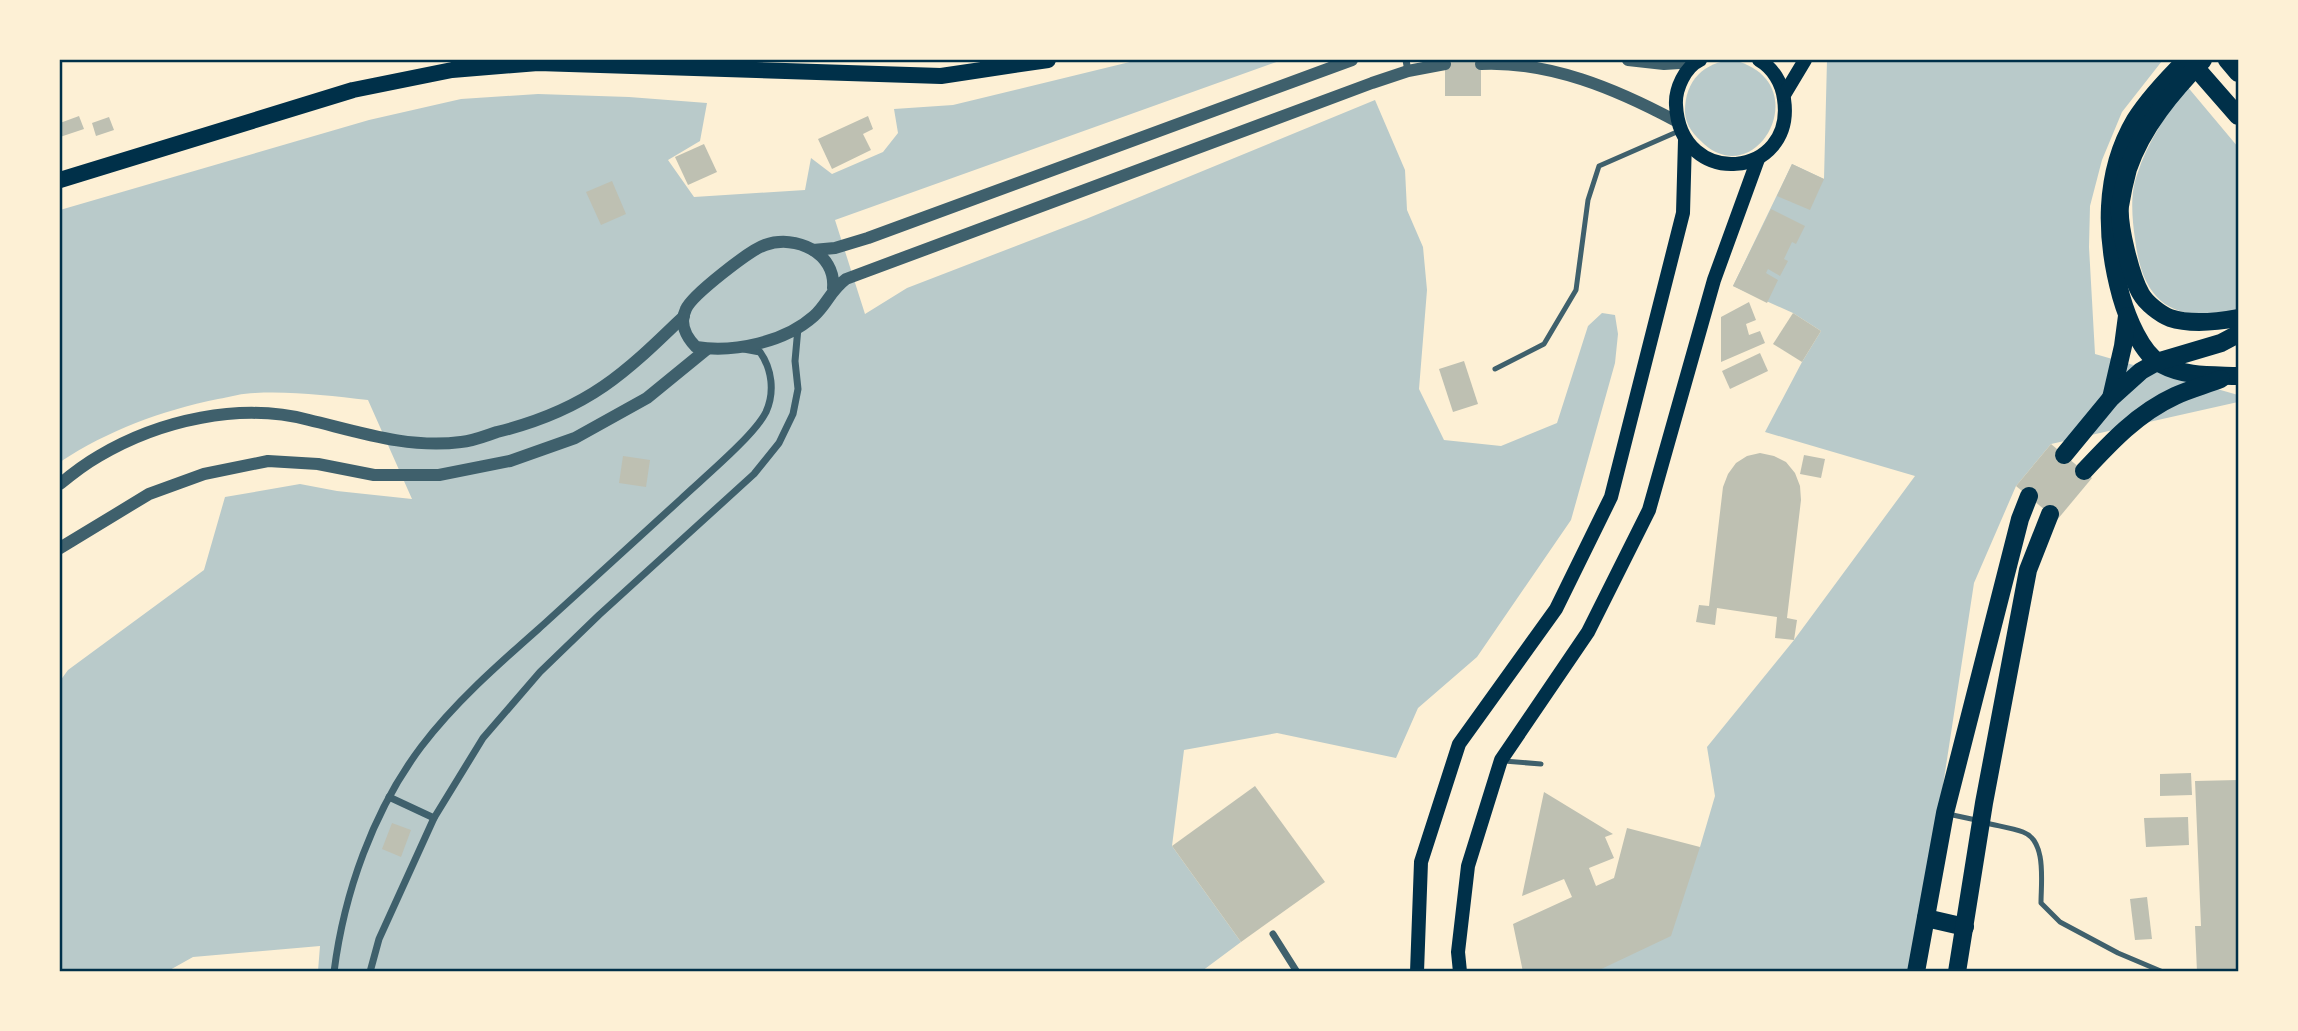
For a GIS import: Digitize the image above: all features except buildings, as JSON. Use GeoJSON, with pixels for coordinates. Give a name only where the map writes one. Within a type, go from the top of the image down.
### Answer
{"type":"FeatureCollection","features":[{"type":"Feature","properties":{"kind":"highway"},"geometry":{"type":"LineString","coordinates":[[2234,376],[2196,375],[2175,371],[2157,362],[2127,316],[2112,252],[2109,218],[2116,163],[2135,120],[2188,60],[2237,114]]}},
{"type":"Feature","properties":{"kind":"highway"},"geometry":{"type":"LineString","coordinates":[[2203,60],[2180,83],[2149,125],[2128,169],[2120,207],[2124,245],[2141,294],[2167,317],[2218,322],[2238,318]]}},
{"type":"Feature","properties":{"kind":"highway"},"geometry":{"type":"LineString","coordinates":[[2227,60],[2238,73]]}},
{"type":"Feature","properties":{"kind":"highway"},"geometry":{"type":"LineString","coordinates":[[2111,398],[2127,316]]}},
{"type":"Feature","properties":{"kind":"highway"},"geometry":{"type":"LineString","coordinates":[[2064,455],[2111,398],[2141,370],[2157,362],[2199,351],[2238,334]]}},
{"type":"Feature","properties":{"kind":"highway"},"geometry":{"type":"LineString","coordinates":[[2084,471],[2130,425],[2152,408],[2175,396],[2234,376]]}},
{"type":"Feature","properties":{"kind":"highway"},"geometry":{"type":"LineString","coordinates":[[1916,971],[1945,813],[2020,519],[2029,496]]}},
{"type":"Feature","properties":{"kind":"highway"},"geometry":{"type":"LineString","coordinates":[[1956,971],[2028,570],[2050,514]]}},
{"type":"Feature","properties":{"kind":"highway"},"geometry":{"type":"LineString","coordinates":[[2008,568],[2028,570]]}},
{"type":"Feature","properties":{"kind":"highway"},"geometry":{"type":"LineString","coordinates":[[1926,918],[1965,927]]}},
{"type":"Feature","properties":{"kind":"main road"},"geometry":{"type":"LineString","coordinates":[[60,180],[353,90],[452,70],[521,62],[616,63],[941,76],[1048,60]]}},
{"type":"Feature","properties":{"kind":"main road"},"geometry":{"type":"LineString","coordinates":[[1784,94],[1805,60]]}},
{"type":"Feature","properties":{"kind":"main road"},"geometry":{"type":"LineString","coordinates":[[1417,971],[1421,862],[1459,744],[1556,609],[1611,497],[1683,213],[1680,131],[1675,99],[1682,78],[1697,61]]}},
{"type":"Feature","properties":{"kind":"main road"},"geometry":{"type":"LineString","coordinates":[[1680,131],[1706,159],[1732,166],[1758,159],[1773,147],[1782,130],[1786,111],[1784,94],[1765,61]]}},
{"type":"Feature","properties":{"kind":"main road"},"geometry":{"type":"LineString","coordinates":[[1460,971],[1458,952],[1468,866],[1501,760],[1588,632],[1649,510],[1714,280],[1758,159]]}},
{"type":"Feature","properties":{"kind":"street"},"geometry":{"type":"LineString","coordinates":[[813,250],[835,248],[868,238],[1352,60]]}},
{"type":"Feature","properties":{"kind":"street"},"geometry":{"type":"LineString","coordinates":[[1628,60],[1654,64],[1697,61]]}},
{"type":"Feature","properties":{"kind":"street"},"geometry":{"type":"LineString","coordinates":[[1481,64],[1530,63],[1587,81],[1680,131]]}},
{"type":"Feature","properties":{"kind":"street"},"geometry":{"type":"LineString","coordinates":[[833,288],[846,279],[1372,83],[1407,65],[1445,64]]}},
{"type":"Feature","properties":{"kind":"street"},"geometry":{"type":"LineString","coordinates":[[800,243],[813,250],[830,266],[834,277],[833,288],[826,304],[798,328],[757,344],[707,349],[696,347],[686,338],[684,316],[686,308],[694,298],[764,245],[800,243]]}},
{"type":"Feature","properties":{"kind":"street"},"geometry":{"type":"LineString","coordinates":[[60,484],[99,456],[147,434],[192,419],[246,412],[306,419],[364,436],[416,442],[461,442],[474,439],[524,425],[562,409],[603,386],[684,316]]}},
{"type":"Feature","properties":{"kind":"street"},"geometry":{"type":"LineString","coordinates":[[370,971],[379,939],[434,818],[483,738],[540,672],[598,615],[754,474],[779,443],[793,414],[798,389],[795,361],[798,328]]}},
{"type":"Feature","properties":{"kind":"street"},"geometry":{"type":"LineString","coordinates":[[334,971],[353,886],[369,839],[389,797],[420,748],[493,670],[746,438],[766,412],[771,385],[768,364],[760,352],[736,347]]}},
{"type":"Feature","properties":{"kind":"street"},"geometry":{"type":"LineString","coordinates":[[60,548],[149,494],[204,474],[268,461],[318,464],[374,475],[439,475],[510,461],[575,438],[647,398],[707,349]]}},
{"type":"Feature","properties":{"kind":"street"},"geometry":{"type":"LineString","coordinates":[[389,797],[434,818]]}},
{"type":"Feature","properties":{"kind":"street"},"geometry":{"type":"LineString","coordinates":[[1273,934],[1297,971]]}},
{"type":"Feature","properties":{"kind":"lane"},"geometry":{"type":"LineString","coordinates":[[1495,369],[1544,344],[1576,290],[1588,200],[1599,166],[1680,131]]}},
{"type":"Feature","properties":{"kind":"lane"},"geometry":{"type":"LineString","coordinates":[[1501,760],[1541,764]]}},
{"type":"Feature","properties":{"kind":"lane"},"geometry":{"type":"LineString","coordinates":[[1945,813],[2026,833],[2035,840],[2039,854],[2042,903],[2060,922],[2118,954],[2163,971]]}},
{"type":"Feature","properties":{"kind":"shaded area"},"geometry":{"type":"Polygon","coordinates":[[[1138,60],[1282,60],[835,220],[865,314],[907,288],[1086,219],[1375,100],[1405,170],[1407,210],[1423,247],[1427,290],[1419,389],[1444,440],[1501,446],[1557,423],[1588,326],[1602,313],[1615,315],[1618,334],[1615,363],[1571,520],[1477,657],[1418,708],[1396,758],[1277,733],[1184,750],[1172,846],[1241,942],[1202,971],[318,971],[320,946],[193,957],[168,971],[60,971],[60,681],[68,670],[204,570],[225,497],[300,484],[412,499],[368,400],[340,397],[250,393],[197,404],[116,431],[60,462],[60,210],[369,120],[461,99],[538,94],[707,103],[700,141],[668,160],[694,197],[805,190],[811,158],[832,174],[883,152],[898,133],[894,109],[953,105],[1138,60]]]}},
{"type":"Feature","properties":{"kind":"shaded area"},"geometry":{"type":"Polygon","coordinates":[[[1733,60],[1758,72],[1772,89],[1775,108],[1771,128],[1759,144],[1743,154],[1724,155],[1704,144],[1691,130],[1685,113],[1686,102],[1692,83],[1704,69],[1733,60]]]}},
{"type":"Feature","properties":{"kind":"shaded area"},"geometry":{"type":"Polygon","coordinates":[[[1827,60],[2161,60],[2122,112],[2102,160],[2090,206],[2089,247],[2095,354],[2238,395],[2238,402],[2051,444],[2016,486],[1974,583],[1942,792],[1909,971],[1595,972],[1700,847],[1715,796],[1707,747],[1794,640],[1915,476],[1765,432],[1821,331],[1793,313],[1733,286],[1792,164],[1824,179],[1827,60]]]}},
{"type":"Feature","properties":{"kind":"shaded area"},"geometry":{"type":"Polygon","coordinates":[[[2186,85],[2238,147],[2238,311],[2196,314],[2179,311],[2154,294],[2145,280],[2139,262],[2132,215],[2135,182],[2152,139],[2186,85]]]}}]}
